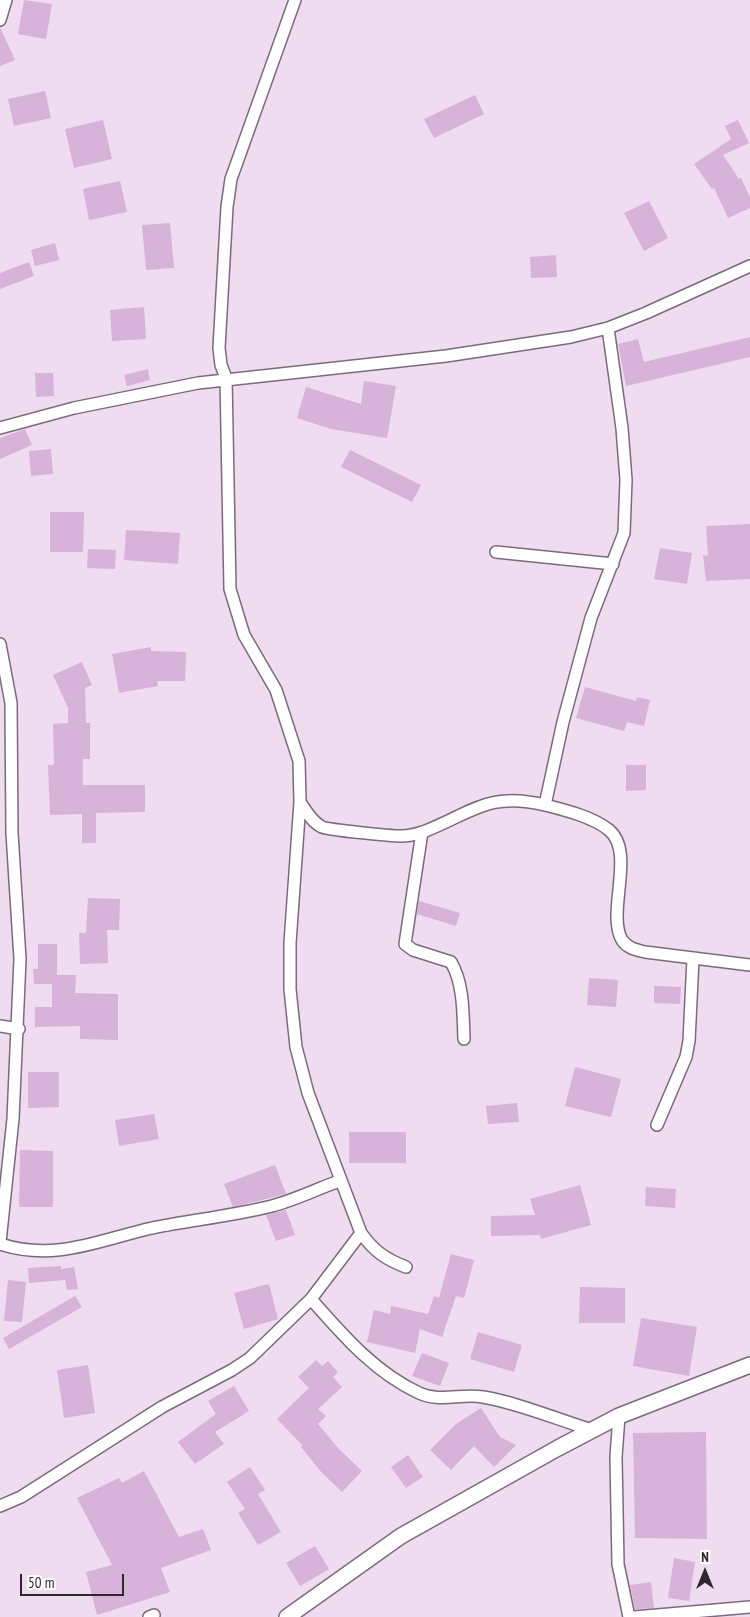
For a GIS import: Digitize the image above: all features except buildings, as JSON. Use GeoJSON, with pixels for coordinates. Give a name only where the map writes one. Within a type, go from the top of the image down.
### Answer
{"type":"FeatureCollection","features":[{"type":"Feature","properties":{"kind":"street"},"geometry":{"type":"LineString","coordinates":[[0,20],[6,0]]}},
{"type":"Feature","properties":{"kind":"street"},"geometry":{"type":"LineString","coordinates":[[295,0],[231,179],[227,207],[219,348],[220,365],[226,378],[230,589],[244,635],[270,678],[283,706],[299,761],[300,802],[290,943],[292,1018],[296,1047],[308,1093],[339,1180],[361,1233],[372,1248],[386,1260],[406,1267]]}},
{"type":"Feature","properties":{"kind":"street"},"geometry":{"type":"LineString","coordinates":[[0,428],[74,408],[226,378],[446,356],[571,337],[608,328],[646,313],[750,266]]}},
{"type":"Feature","properties":{"kind":"street"},"geometry":{"type":"LineString","coordinates":[[545,805],[563,722],[591,618],[624,534],[626,480],[622,428],[608,328]]}},
{"type":"Feature","properties":{"kind":"street"},"geometry":{"type":"LineString","coordinates":[[496,552],[613,564]]}},
{"type":"Feature","properties":{"kind":"street"},"geometry":{"type":"LineString","coordinates":[[0,644],[12,703],[12,833],[20,959],[19,1029],[13,1120],[0,1243],[35,1252],[58,1251],[101,1243],[149,1229],[274,1205],[339,1180]]}},
{"type":"Feature","properties":{"kind":"street"},"geometry":{"type":"LineString","coordinates":[[300,802],[311,819],[323,827],[402,836],[422,832],[482,804],[508,800],[545,805],[594,821],[609,830],[618,841],[620,855],[618,927],[622,940],[630,948],[693,959],[750,965]]}},
{"type":"Feature","properties":{"kind":"street"},"geometry":{"type":"LineString","coordinates":[[422,832],[405,944],[413,950],[451,962],[456,971],[463,1008],[464,1039]]}},
{"type":"Feature","properties":{"kind":"street"},"geometry":{"type":"LineString","coordinates":[[0,833],[12,833]]}},
{"type":"Feature","properties":{"kind":"street"},"geometry":{"type":"LineString","coordinates":[[657,1125],[686,1057],[689,1042],[693,959]]}},
{"type":"Feature","properties":{"kind":"street"},"geometry":{"type":"LineString","coordinates":[[0,1026],[19,1029]]}},
{"type":"Feature","properties":{"kind":"street"},"geometry":{"type":"LineString","coordinates":[[0,1506],[21,1497],[162,1407],[244,1362],[278,1332],[310,1299],[361,1233]]}},
{"type":"Feature","properties":{"kind":"street"},"geometry":{"type":"LineString","coordinates":[[310,1299],[372,1364],[420,1393],[441,1399],[482,1396],[592,1430]]}},
{"type":"Feature","properties":{"kind":"street"},"geometry":{"type":"LineString","coordinates":[[287,1617],[402,1536],[592,1430],[618,1416],[750,1365]]}},
{"type":"Feature","properties":{"kind":"street"},"geometry":{"type":"LineString","coordinates":[[618,1416],[616,1457],[618,1564],[629,1617]]}},
{"type":"Feature","properties":{"kind":"street"},"geometry":{"type":"LineString","coordinates":[[634,1617],[750,1607]]}}]}
